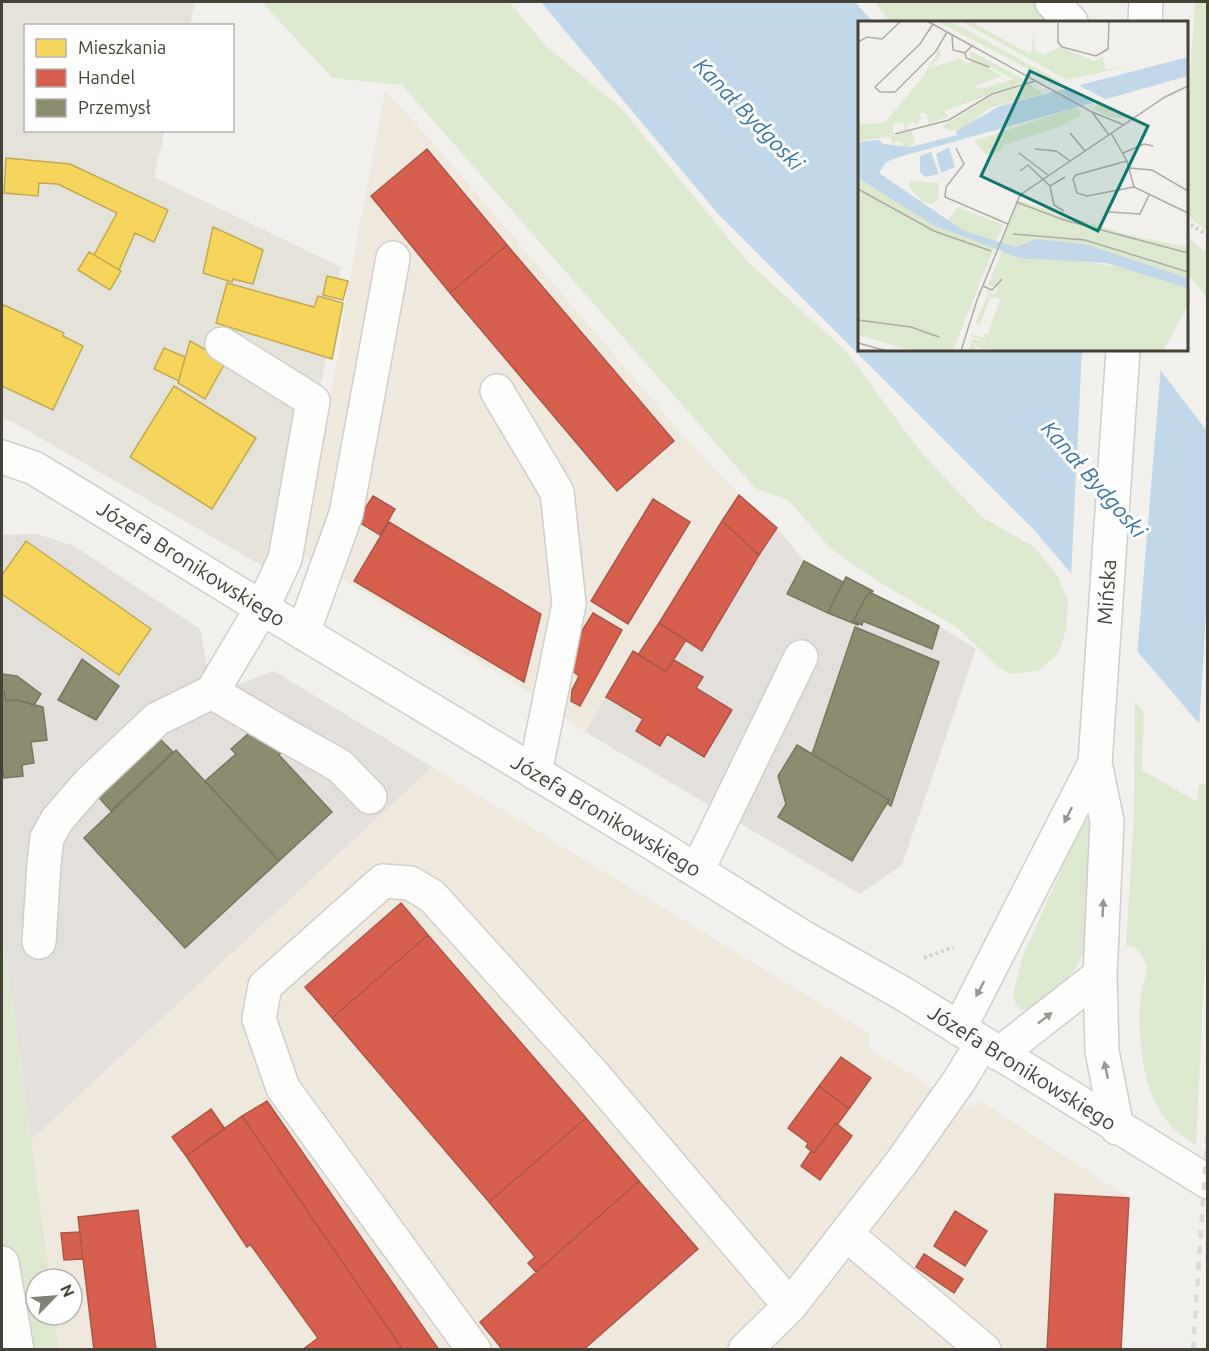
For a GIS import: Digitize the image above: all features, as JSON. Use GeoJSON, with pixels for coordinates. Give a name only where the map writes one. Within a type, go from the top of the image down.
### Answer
{"type":"FeatureCollection","features":[{"type":"Feature","properties":{"kind":"street"},"geometry":{"type":"LineString","coordinates":[[1052,2],[1070,21]]}},
{"type":"Feature","properties":{"kind":"street"},"geometry":{"type":"LineString","coordinates":[[1145,21],[1146,2]]}},
{"type":"Feature","properties":{"kind":"street"},"geometry":{"type":"LineString","coordinates":[[303,633],[346,514],[393,258]]}},
{"type":"Feature","properties":{"kind":"street"},"geometry":{"type":"LineString","coordinates":[[39,942],[47,838],[57,820],[89,783],[157,719],[212,692],[262,608],[285,559],[313,401],[222,344]]}},
{"type":"Feature","properties":{"kind":"street","name":"Mińska"},"geometry":{"type":"LineString","coordinates":[[1117,1128],[1102,1051],[1100,975],[1107,821],[1095,763],[1123,351]]}},
{"type":"Feature","properties":{"kind":"street"},"geometry":{"type":"LineString","coordinates":[[497,391],[557,492],[569,604],[535,773]]}},
{"type":"Feature","properties":{"kind":"street","name":"Józefa Bronikowskiego"},"geometry":{"type":"LineString","coordinates":[[2,457],[34,468],[801,936],[902,993],[1117,1128],[1208,1182]]}},
{"type":"Feature","properties":{"kind":"street"},"geometry":{"type":"LineString","coordinates":[[697,871],[801,657]]}},
{"type":"Feature","properties":{"kind":"street"},"geometry":{"type":"LineString","coordinates":[[212,692],[340,766],[370,797]]}},
{"type":"Feature","properties":{"kind":"street","name":"Mińska"},"geometry":{"type":"LineString","coordinates":[[745,1350],[790,1306],[901,1163],[959,1081],[980,1042],[1095,763]]}},
{"type":"Feature","properties":{"kind":"street"},"geometry":{"type":"LineString","coordinates":[[474,1350],[283,1088],[259,1019],[265,986],[383,881],[410,883],[432,896],[592,1073],[790,1306]]}},
{"type":"Feature","properties":{"kind":"street"},"geometry":{"type":"LineString","coordinates":[[980,1042],[1100,975]]}},
{"type":"Feature","properties":{"kind":"street"},"geometry":{"type":"LineString","coordinates":[[846,1234],[984,1350]]}},
{"type":"Feature","properties":{"kind":"street"},"geometry":{"type":"LineString","coordinates":[[2,1263],[17,1350]]}},
{"type":"Feature","properties":{"kind":"path"},"geometry":{"type":"LineString","coordinates":[[1188,222],[1208,236]]}},
{"type":"Feature","properties":{"kind":"path"},"geometry":{"type":"LineString","coordinates":[[921,960],[953,947],[961,938]]}},
{"type":"Feature","properties":{"kind":"shaded area"},"geometry":{"type":"Polygon","coordinates":[[[2,2],[195,2],[190,24],[24,24],[24,132],[165,132],[154,177],[341,267],[323,375],[266,568],[11,421],[2,419],[2,2]]]}},
{"type":"Feature","properties":{"kind":"shaded area"},"geometry":{"type":"Polygon","coordinates":[[[385,91],[430,139],[682,434],[739,495],[638,655],[608,692],[585,732],[527,691],[296,551],[339,353],[346,297],[385,91]]]}},
{"type":"Feature","properties":{"kind":"shaded area"},"geometry":{"type":"Polygon","coordinates":[[[739,495],[777,528],[804,561],[843,582],[846,577],[873,591],[872,593],[939,626],[976,649],[902,865],[860,894],[585,732],[633,651],[638,654],[739,495]]]}},
{"type":"Feature","properties":{"kind":"shaded area"},"geometry":{"type":"Polygon","coordinates":[[[37,534],[74,546],[200,629],[207,666],[237,685],[274,671],[869,1033],[869,1049],[966,1107],[982,1102],[1129,1198],[1121,1349],[59,1349],[56,1327],[84,1327],[84,1267],[48,1267],[2,926],[2,535],[37,534]]]}},
{"type":"Feature","properties":{"kind":"shaded area"},"geometry":{"type":"Polygon","coordinates":[[[37,534],[74,546],[200,629],[207,666],[237,685],[274,671],[432,767],[31,1140],[2,928],[2,535],[37,534]]]}},
{"type":"Feature","properties":{"kind":"green space"},"geometry":{"type":"Polygon","coordinates":[[[262,2],[509,2],[546,46],[621,108],[747,261],[846,351],[920,451],[982,517],[1034,547],[1057,575],[1068,600],[1066,630],[1058,654],[1038,671],[1009,674],[997,666],[958,628],[884,585],[831,549],[788,500],[755,488],[402,85],[332,78],[262,2]]]}},
{"type":"Feature","properties":{"kind":"green space"},"geometry":{"type":"Polygon","coordinates":[[[875,2],[1039,2],[1057,21],[889,21],[875,2]]]}},
{"type":"Feature","properties":{"kind":"green space"},"geometry":{"type":"Polygon","coordinates":[[[1195,2],[1207,2],[1207,231],[1191,219],[1188,212],[1188,114],[1195,2]]]}},
{"type":"Feature","properties":{"kind":"green space"},"geometry":{"type":"Polygon","coordinates":[[[1188,236],[1207,252],[1207,298],[1188,274],[1188,236]]]}},
{"type":"Feature","properties":{"kind":"green space"},"geometry":{"type":"Polygon","coordinates":[[[1135,701],[1144,712],[1142,770],[1197,802],[1199,784],[1207,785],[1207,922],[1196,1145],[1177,1132],[1166,1120],[1150,1089],[1140,1035],[1140,1001],[1146,967],[1133,946],[1126,946],[1134,814],[1135,701]]]}},
{"type":"Feature","properties":{"kind":"green space"},"geometry":{"type":"Polygon","coordinates":[[[1089,819],[1093,821],[1088,941],[1077,967],[1065,981],[1041,1001],[1028,1009],[1021,1010],[1016,1005],[1013,995],[1022,958],[1077,834],[1084,822],[1089,819]]]}},
{"type":"Feature","properties":{"kind":"green space"},"geometry":{"type":"Polygon","coordinates":[[[2,926],[48,1267],[24,1267],[24,1327],[56,1327],[59,1349],[2,1349],[2,926]]]}},
{"type":"Feature","properties":{"kind":"water","name":"Kanał Bydgoski"},"geometry":{"type":"Polygon","coordinates":[[[541,2],[855,2],[872,21],[858,21],[858,351],[1146,351],[1207,431],[1207,733],[1035,531],[719,215],[541,2]]]}},
{"type":"Feature","properties":{"kind":"pier"},"geometry":{"type":"Polygon","coordinates":[[[1082,351],[1150,351],[1161,366],[1137,656],[1071,578],[1082,351]]]}},
{"type":"Feature","properties":{"kind":"pier"},"geometry":{"type":"Polygon","coordinates":[[[1208,596],[1208,736],[1199,728],[1208,596]]]}},
{"type":"Feature","properties":{"kind":"building: Mieszkania"},"geometry":{"type":"Polygon","coordinates":[[[6,158],[70,164],[168,210],[154,242],[135,233],[119,270],[94,255],[117,213],[58,184],[39,183],[38,196],[4,193],[6,158]]]}},
{"type":"Feature","properties":{"kind":"building: Mieszkania"},"geometry":{"type":"Polygon","coordinates":[[[213,227],[263,250],[253,284],[233,279],[232,282],[203,273],[213,227]]]}},
{"type":"Feature","properties":{"kind":"building: Mieszkania"},"geometry":{"type":"Polygon","coordinates":[[[89,252],[121,271],[110,290],[78,270],[89,252]]]}},
{"type":"Feature","properties":{"kind":"building: Mieszkania"},"geometry":{"type":"Polygon","coordinates":[[[327,276],[348,281],[343,300],[323,295],[327,276]]]}},
{"type":"Feature","properties":{"kind":"building: Mieszkania"},"geometry":{"type":"Polygon","coordinates":[[[227,283],[314,307],[318,296],[343,303],[332,359],[216,323],[227,283]]]}},
{"type":"Feature","properties":{"kind":"building: Mieszkania"},"geometry":{"type":"Polygon","coordinates":[[[4,305],[64,333],[63,336],[83,346],[53,410],[2,386],[2,308],[4,305]]]}},
{"type":"Feature","properties":{"kind":"building: Mieszkania"},"geometry":{"type":"Polygon","coordinates":[[[190,341],[226,361],[205,399],[178,383],[190,341]]]}},
{"type":"Feature","properties":{"kind":"building: Mieszkania"},"geometry":{"type":"Polygon","coordinates":[[[164,348],[185,357],[179,381],[154,369],[164,348]]]}},
{"type":"Feature","properties":{"kind":"building: Mieszkania"},"geometry":{"type":"Polygon","coordinates":[[[174,386],[256,438],[212,509],[130,457],[174,386]]]}},
{"type":"Feature","properties":{"kind":"building: Mieszkania"},"geometry":{"type":"Polygon","coordinates":[[[26,541],[151,629],[119,675],[2,594],[2,575],[26,541]]]}},
{"type":"Feature","properties":{"kind":"building: Handel"},"geometry":{"type":"Polygon","coordinates":[[[427,149],[507,245],[450,293],[371,196],[427,149]]]}},
{"type":"Feature","properties":{"kind":"building: Handel"},"geometry":{"type":"Polygon","coordinates":[[[507,245],[674,441],[617,491],[450,293],[507,245]]]}},
{"type":"Feature","properties":{"kind":"building: Handel"},"geometry":{"type":"Polygon","coordinates":[[[739,495],[777,528],[759,555],[722,521],[739,495]]]}},
{"type":"Feature","properties":{"kind":"building: Handel"},"geometry":{"type":"Polygon","coordinates":[[[373,496],[395,509],[380,535],[357,521],[373,496]]]}},
{"type":"Feature","properties":{"kind":"building: Handel"},"geometry":{"type":"Polygon","coordinates":[[[653,499],[690,522],[628,624],[591,601],[653,499]]]}},
{"type":"Feature","properties":{"kind":"building: Handel"},"geometry":{"type":"Polygon","coordinates":[[[722,521],[759,555],[702,651],[659,623],[722,521]]]}},
{"type":"Feature","properties":{"kind":"building: Handel"},"geometry":{"type":"Polygon","coordinates":[[[389,522],[541,614],[524,682],[354,581],[389,522]]]}},
{"type":"Feature","properties":{"kind":"building: Handel"},"geometry":{"type":"Polygon","coordinates":[[[593,613],[622,630],[580,706],[571,701],[572,690],[579,676],[571,670],[572,647],[593,613]]]}},
{"type":"Feature","properties":{"kind":"building: Handel"},"geometry":{"type":"Polygon","coordinates":[[[659,623],[686,640],[666,672],[638,655],[659,623]]]}},
{"type":"Feature","properties":{"kind":"building: Handel"},"geometry":{"type":"Polygon","coordinates":[[[633,651],[666,672],[674,660],[703,677],[696,688],[732,710],[704,757],[667,734],[660,746],[636,731],[643,719],[606,697],[633,651]]]}},
{"type":"Feature","properties":{"kind":"building: Handel"},"geometry":{"type":"Polygon","coordinates":[[[401,903],[428,935],[332,1018],[305,987],[401,903]]]}},
{"type":"Feature","properties":{"kind":"building: Handel"},"geometry":{"type":"Polygon","coordinates":[[[428,935],[586,1118],[489,1202],[332,1018],[428,935]]]}},
{"type":"Feature","properties":{"kind":"building: Handel"},"geometry":{"type":"Polygon","coordinates":[[[841,1057],[871,1078],[849,1109],[819,1086],[841,1057]]]}},
{"type":"Feature","properties":{"kind":"building: Handel"},"geometry":{"type":"Polygon","coordinates":[[[819,1086],[849,1109],[814,1153],[806,1147],[808,1143],[788,1128],[819,1086]]]}},
{"type":"Feature","properties":{"kind":"building: Handel"},"geometry":{"type":"Polygon","coordinates":[[[267,1101],[439,1350],[403,1350],[242,1116],[267,1101]]]}},
{"type":"Feature","properties":{"kind":"building: Handel"},"geometry":{"type":"Polygon","coordinates":[[[211,1109],[225,1129],[186,1156],[172,1137],[211,1109]]]}},
{"type":"Feature","properties":{"kind":"building: Handel"},"geometry":{"type":"Polygon","coordinates":[[[242,1116],[403,1350],[302,1350],[318,1338],[250,1244],[247,1247],[186,1156],[242,1116]]]}},
{"type":"Feature","properties":{"kind":"building: Handel"},"geometry":{"type":"Polygon","coordinates":[[[586,1118],[639,1181],[536,1272],[528,1263],[535,1257],[489,1202],[586,1118]]]}},
{"type":"Feature","properties":{"kind":"building: Handel"},"geometry":{"type":"Polygon","coordinates":[[[836,1123],[852,1136],[820,1180],[801,1166],[811,1151],[814,1153],[836,1123]]]}},
{"type":"Feature","properties":{"kind":"building: Handel"},"geometry":{"type":"Polygon","coordinates":[[[639,1181],[698,1249],[583,1350],[503,1350],[480,1322],[639,1181]]]}},
{"type":"Feature","properties":{"kind":"building: Handel"},"geometry":{"type":"Polygon","coordinates":[[[1055,1194],[1129,1198],[1121,1350],[1047,1350],[1055,1194]]]}},
{"type":"Feature","properties":{"kind":"building: Handel"},"geometry":{"type":"Polygon","coordinates":[[[138,1210],[156,1350],[94,1350],[78,1217],[138,1210]]]}},
{"type":"Feature","properties":{"kind":"building: Handel"},"geometry":{"type":"Polygon","coordinates":[[[955,1211],[987,1231],[965,1266],[934,1246],[955,1211]]]}},
{"type":"Feature","properties":{"kind":"building: Handel"},"geometry":{"type":"Polygon","coordinates":[[[80,1232],[83,1259],[64,1260],[61,1233],[80,1232]]]}},
{"type":"Feature","properties":{"kind":"building: Handel"},"geometry":{"type":"Polygon","coordinates":[[[924,1254],[963,1279],[954,1293],[916,1267],[924,1254]]]}},
{"type":"Feature","properties":{"kind":"building: Przemysł"},"geometry":{"type":"Polygon","coordinates":[[[804,561],[843,582],[828,613],[787,594],[804,561]]]}},
{"type":"Feature","properties":{"kind":"building: Przemysł"},"geometry":{"type":"Polygon","coordinates":[[[846,577],[873,591],[869,592],[853,621],[859,623],[858,625],[828,613],[846,577]]]}},
{"type":"Feature","properties":{"kind":"building: Przemysł"},"geometry":{"type":"Polygon","coordinates":[[[869,592],[939,626],[932,649],[863,621],[862,625],[853,621],[869,592]]]}},
{"type":"Feature","properties":{"kind":"building: Przemysł"},"geometry":{"type":"Polygon","coordinates":[[[855,627],[939,662],[891,806],[887,803],[889,800],[812,754],[855,627]]]}},
{"type":"Feature","properties":{"kind":"building: Przemysł"},"geometry":{"type":"Polygon","coordinates":[[[82,659],[119,686],[96,720],[58,700],[82,659]]]}},
{"type":"Feature","properties":{"kind":"building: Przemysł"},"geometry":{"type":"Polygon","coordinates":[[[2,674],[17,676],[41,694],[34,705],[17,700],[6,701],[4,691],[2,691],[2,674]]]}},
{"type":"Feature","properties":{"kind":"building: Przemysł"},"geometry":{"type":"Polygon","coordinates":[[[2,691],[4,691],[6,701],[17,700],[43,707],[47,740],[31,742],[34,763],[22,765],[23,776],[4,778],[2,691]]]}},
{"type":"Feature","properties":{"kind":"building: Przemysł"},"geometry":{"type":"Polygon","coordinates":[[[258,725],[282,751],[279,755],[332,812],[279,861],[205,781],[236,754],[231,749],[258,725]]]}},
{"type":"Feature","properties":{"kind":"building: Przemysł"},"geometry":{"type":"Polygon","coordinates":[[[154,733],[173,752],[111,811],[93,791],[154,733]]]}},
{"type":"Feature","properties":{"kind":"building: Przemysł"},"geometry":{"type":"Polygon","coordinates":[[[797,745],[889,800],[852,861],[778,817],[786,804],[778,776],[797,745]]]}},
{"type":"Feature","properties":{"kind":"building: Przemysł"},"geometry":{"type":"Polygon","coordinates":[[[176,750],[279,861],[185,948],[84,838],[176,750]]]}},
{"type":"Feature","properties":{"kind":"railway"},"geometry":{"type":"LineString","coordinates":[[1193,1350],[1208,1125]]}}]}
